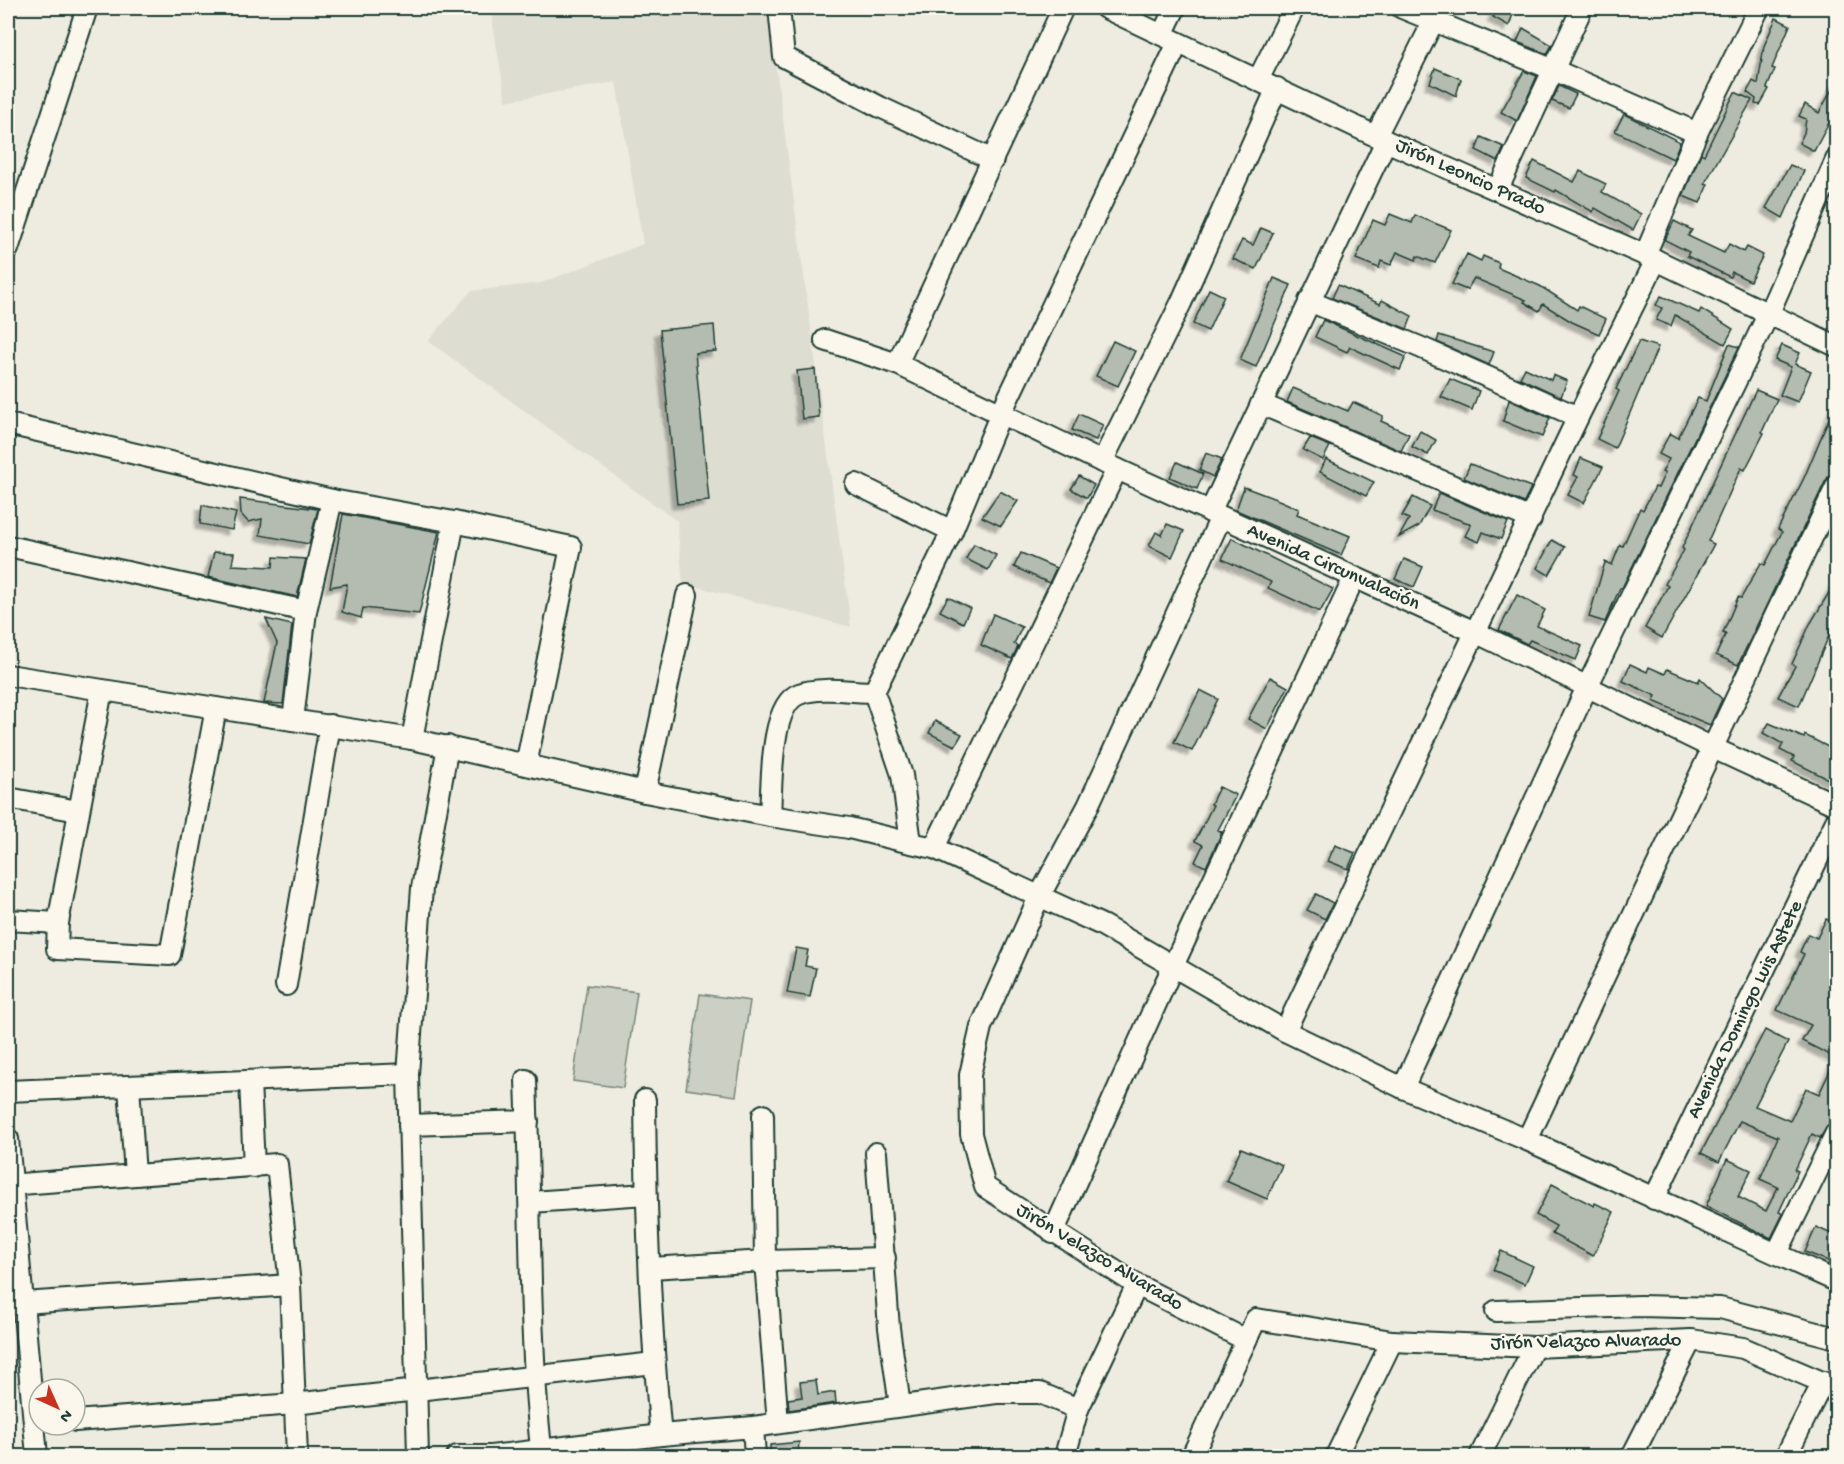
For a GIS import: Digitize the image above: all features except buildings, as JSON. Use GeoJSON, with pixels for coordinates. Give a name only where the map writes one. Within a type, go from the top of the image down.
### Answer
{"type":"FeatureCollection","features":[{"type":"Feature","properties":{"kind":"street"},"geometry":{"type":"LineString","coordinates":[[8,249],[87,8]]}},
{"type":"Feature","properties":{"kind":"street"},"geometry":{"type":"LineString","coordinates":[[779,8],[784,57],[880,107],[993,160]]}},
{"type":"Feature","properties":{"kind":"street"},"geometry":{"type":"LineString","coordinates":[[897,364],[1063,8]]}},
{"type":"Feature","properties":{"kind":"street","name":"Jirón Leoncio Prado"},"geometry":{"type":"LineString","coordinates":[[1105,8],[1381,138],[1651,258],[1836,346]]}},
{"type":"Feature","properties":{"kind":"street"},"geometry":{"type":"LineString","coordinates":[[911,843],[902,776],[874,692],[952,531],[1001,413],[1170,39],[1174,8]]}},
{"type":"Feature","properties":{"kind":"street"},"geometry":{"type":"LineString","coordinates":[[1258,80],[1294,8]]}},
{"type":"Feature","properties":{"kind":"street"},"geometry":{"type":"LineString","coordinates":[[1402,8],[1436,14],[1554,70],[1697,133]]}},
{"type":"Feature","properties":{"kind":"street"},"geometry":{"type":"LineString","coordinates":[[1498,189],[1582,8]]}},
{"type":"Feature","properties":{"kind":"street"},"geometry":{"type":"LineString","coordinates":[[1285,1031],[1531,519],[1651,258],[1697,133],[1759,8]]}},
{"type":"Feature","properties":{"kind":"street","name":"Jirón Velazco Alvarado"},"geometry":{"type":"LineString","coordinates":[[1436,14],[1261,404],[1216,514],[1088,806],[1039,897],[981,1027],[970,1075],[971,1134],[975,1156],[985,1187],[1053,1233],[1137,1285],[1246,1340],[1256,1319],[1392,1341],[1534,1347],[1691,1340],[1743,1348],[1829,1385]]}},
{"type":"Feature","properties":{"kind":"street"},"geometry":{"type":"LineString","coordinates":[[934,848],[1109,466],[1277,88]]}},
{"type":"Feature","properties":{"kind":"street"},"geometry":{"type":"LineString","coordinates":[[1403,1088],[1587,687],[1768,315],[1836,159]]}},
{"type":"Feature","properties":{"kind":"street"},"geometry":{"type":"LineString","coordinates":[[1309,301],[1578,417]]}},
{"type":"Feature","properties":{"kind":"street","name":"Avenida Circunvalación"},"geometry":{"type":"LineString","coordinates":[[825,340],[897,364],[1109,466],[1475,632],[1836,805]]}},
{"type":"Feature","properties":{"kind":"street"},"geometry":{"type":"LineString","coordinates":[[1261,404],[1531,519]]}},
{"type":"Feature","properties":{"kind":"street"},"geometry":{"type":"LineString","coordinates":[[8,424],[332,500],[454,522],[571,547],[526,765]]}},
{"type":"Feature","properties":{"kind":"street"},"geometry":{"type":"LineString","coordinates":[[856,484],[952,531]]}},
{"type":"Feature","properties":{"kind":"street"},"geometry":{"type":"LineString","coordinates":[[1527,1140],[1836,487]]}},
{"type":"Feature","properties":{"kind":"street"},"geometry":{"type":"LineString","coordinates":[[293,720],[306,611],[332,500]]}},
{"type":"Feature","properties":{"kind":"street"},"geometry":{"type":"LineString","coordinates":[[412,739],[454,522]]}},
{"type":"Feature","properties":{"kind":"street"},"geometry":{"type":"LineString","coordinates":[[8,546],[306,611]]}},
{"type":"Feature","properties":{"kind":"street"},"geometry":{"type":"LineString","coordinates":[[1053,1233],[1173,966],[1354,578]]}},
{"type":"Feature","properties":{"kind":"street"},"geometry":{"type":"LineString","coordinates":[[645,792],[687,595]]}},
{"type":"Feature","properties":{"kind":"street"},"geometry":{"type":"LineString","coordinates":[[8,675],[412,739],[645,792],[770,816],[849,828],[934,848],[1102,925],[1285,1031],[1403,1088],[1527,1140],[1836,1281]]}},
{"type":"Feature","properties":{"kind":"street"},"geometry":{"type":"LineString","coordinates":[[102,690],[58,923],[57,949],[170,955],[216,708]]}},
{"type":"Feature","properties":{"kind":"street"},"geometry":{"type":"LineString","coordinates":[[770,816],[777,725],[786,706],[796,694],[874,692]]}},
{"type":"Feature","properties":{"kind":"street"},"geometry":{"type":"LineString","coordinates":[[286,985],[330,725]]}},
{"type":"Feature","properties":{"kind":"street"},"geometry":{"type":"LineString","coordinates":[[418,1456],[408,1074],[422,888],[448,746]]}},
{"type":"Feature","properties":{"kind":"street"},"geometry":{"type":"LineString","coordinates":[[8,798],[78,811]]}},
{"type":"Feature","properties":{"kind":"street","name":"Avenida Domingo Luis Astete"},"geometry":{"type":"LineString","coordinates":[[1654,1199],[1836,820]]}},
{"type":"Feature","properties":{"kind":"street"},"geometry":{"type":"LineString","coordinates":[[8,920],[58,923]]}},
{"type":"Feature","properties":{"kind":"street"},"geometry":{"type":"LineString","coordinates":[[8,1091],[408,1074]]}},
{"type":"Feature","properties":{"kind":"street"},"geometry":{"type":"LineString","coordinates":[[526,1080],[531,1202],[533,1375],[541,1449]]}},
{"type":"Feature","properties":{"kind":"street"},"geometry":{"type":"LineString","coordinates":[[250,1081],[254,1167]]}},
{"type":"Feature","properties":{"kind":"street"},"geometry":{"type":"LineString","coordinates":[[129,1086],[135,1175]]}},
{"type":"Feature","properties":{"kind":"street"},"geometry":{"type":"LineString","coordinates":[[645,1100],[646,1194],[654,1363],[661,1435]]}},
{"type":"Feature","properties":{"kind":"street"},"geometry":{"type":"LineString","coordinates":[[763,1114],[765,1262],[778,1423]]}},
{"type":"Feature","properties":{"kind":"street"},"geometry":{"type":"LineString","coordinates":[[409,1125],[528,1121]]}},
{"type":"Feature","properties":{"kind":"street"},"geometry":{"type":"LineString","coordinates":[[1777,1253],[1836,1133]]}},
{"type":"Feature","properties":{"kind":"street"},"geometry":{"type":"LineString","coordinates":[[8,1139],[9,1185],[32,1377]]}},
{"type":"Feature","properties":{"kind":"street"},"geometry":{"type":"LineString","coordinates":[[876,1153],[889,1328],[900,1406]]}},
{"type":"Feature","properties":{"kind":"street"},"geometry":{"type":"LineString","coordinates":[[9,1185],[277,1164],[290,1285],[297,1456]]}},
{"type":"Feature","properties":{"kind":"street"},"geometry":{"type":"LineString","coordinates":[[531,1202],[646,1194]]}},
{"type":"Feature","properties":{"kind":"street"},"geometry":{"type":"LineString","coordinates":[[651,1268],[885,1258]]}},
{"type":"Feature","properties":{"kind":"street"},"geometry":{"type":"LineString","coordinates":[[23,1303],[290,1285]]}},
{"type":"Feature","properties":{"kind":"street"},"geometry":{"type":"LineString","coordinates":[[1065,1456],[1078,1409],[1137,1285]]}},
{"type":"Feature","properties":{"kind":"street","name":"Jirón Velazco Alvarado"},"geometry":{"type":"LineString","coordinates":[[1496,1311],[1640,1306],[1720,1308],[1836,1338]]}},
{"type":"Feature","properties":{"kind":"street"},"geometry":{"type":"LineString","coordinates":[[1192,1456],[1246,1340]]}},
{"type":"Feature","properties":{"kind":"street"},"geometry":{"type":"LineString","coordinates":[[1632,1456],[1691,1340]]}},
{"type":"Feature","properties":{"kind":"street"},"geometry":{"type":"LineString","coordinates":[[1336,1456],[1392,1341]]}},
{"type":"Feature","properties":{"kind":"street"},"geometry":{"type":"LineString","coordinates":[[1480,1456],[1534,1347]]}},
{"type":"Feature","properties":{"kind":"street"},"geometry":{"type":"LineString","coordinates":[[87,1420],[294,1404],[654,1363]]}},
{"type":"Feature","properties":{"kind":"street"},"geometry":{"type":"LineString","coordinates":[[1786,1456],[1829,1385]]}},
{"type":"Feature","properties":{"kind":"street"},"geometry":{"type":"LineString","coordinates":[[457,1456],[491,1456],[541,1449],[603,1450],[661,1435],[753,1427],[996,1393],[1040,1393],[1078,1409]]}},
{"type":"Feature","properties":{"kind":"street"},"geometry":{"type":"LineString","coordinates":[[753,1427],[755,1456]]}},
{"type":"Feature","properties":{"kind":"street"},"geometry":{"type":"LineString","coordinates":[[37,1437],[37,1456]]}},
{"type":"Feature","properties":{"kind":"shaded area"},"geometry":{"type":"Polygon","coordinates":[[[490,8],[768,8],[851,627],[683,583],[677,521],[428,341],[471,291],[541,283],[643,244],[616,82],[506,101],[490,8]]]}},
{"type":"Feature","properties":{"kind":"shaded area"},"geometry":{"type":"Polygon","coordinates":[[[587,985],[637,992],[623,1088],[573,1081],[587,985]]]}},
{"type":"Feature","properties":{"kind":"shaded area"},"geometry":{"type":"Polygon","coordinates":[[[700,994],[750,1001],[736,1096],[686,1089],[700,994]]]}}]}
